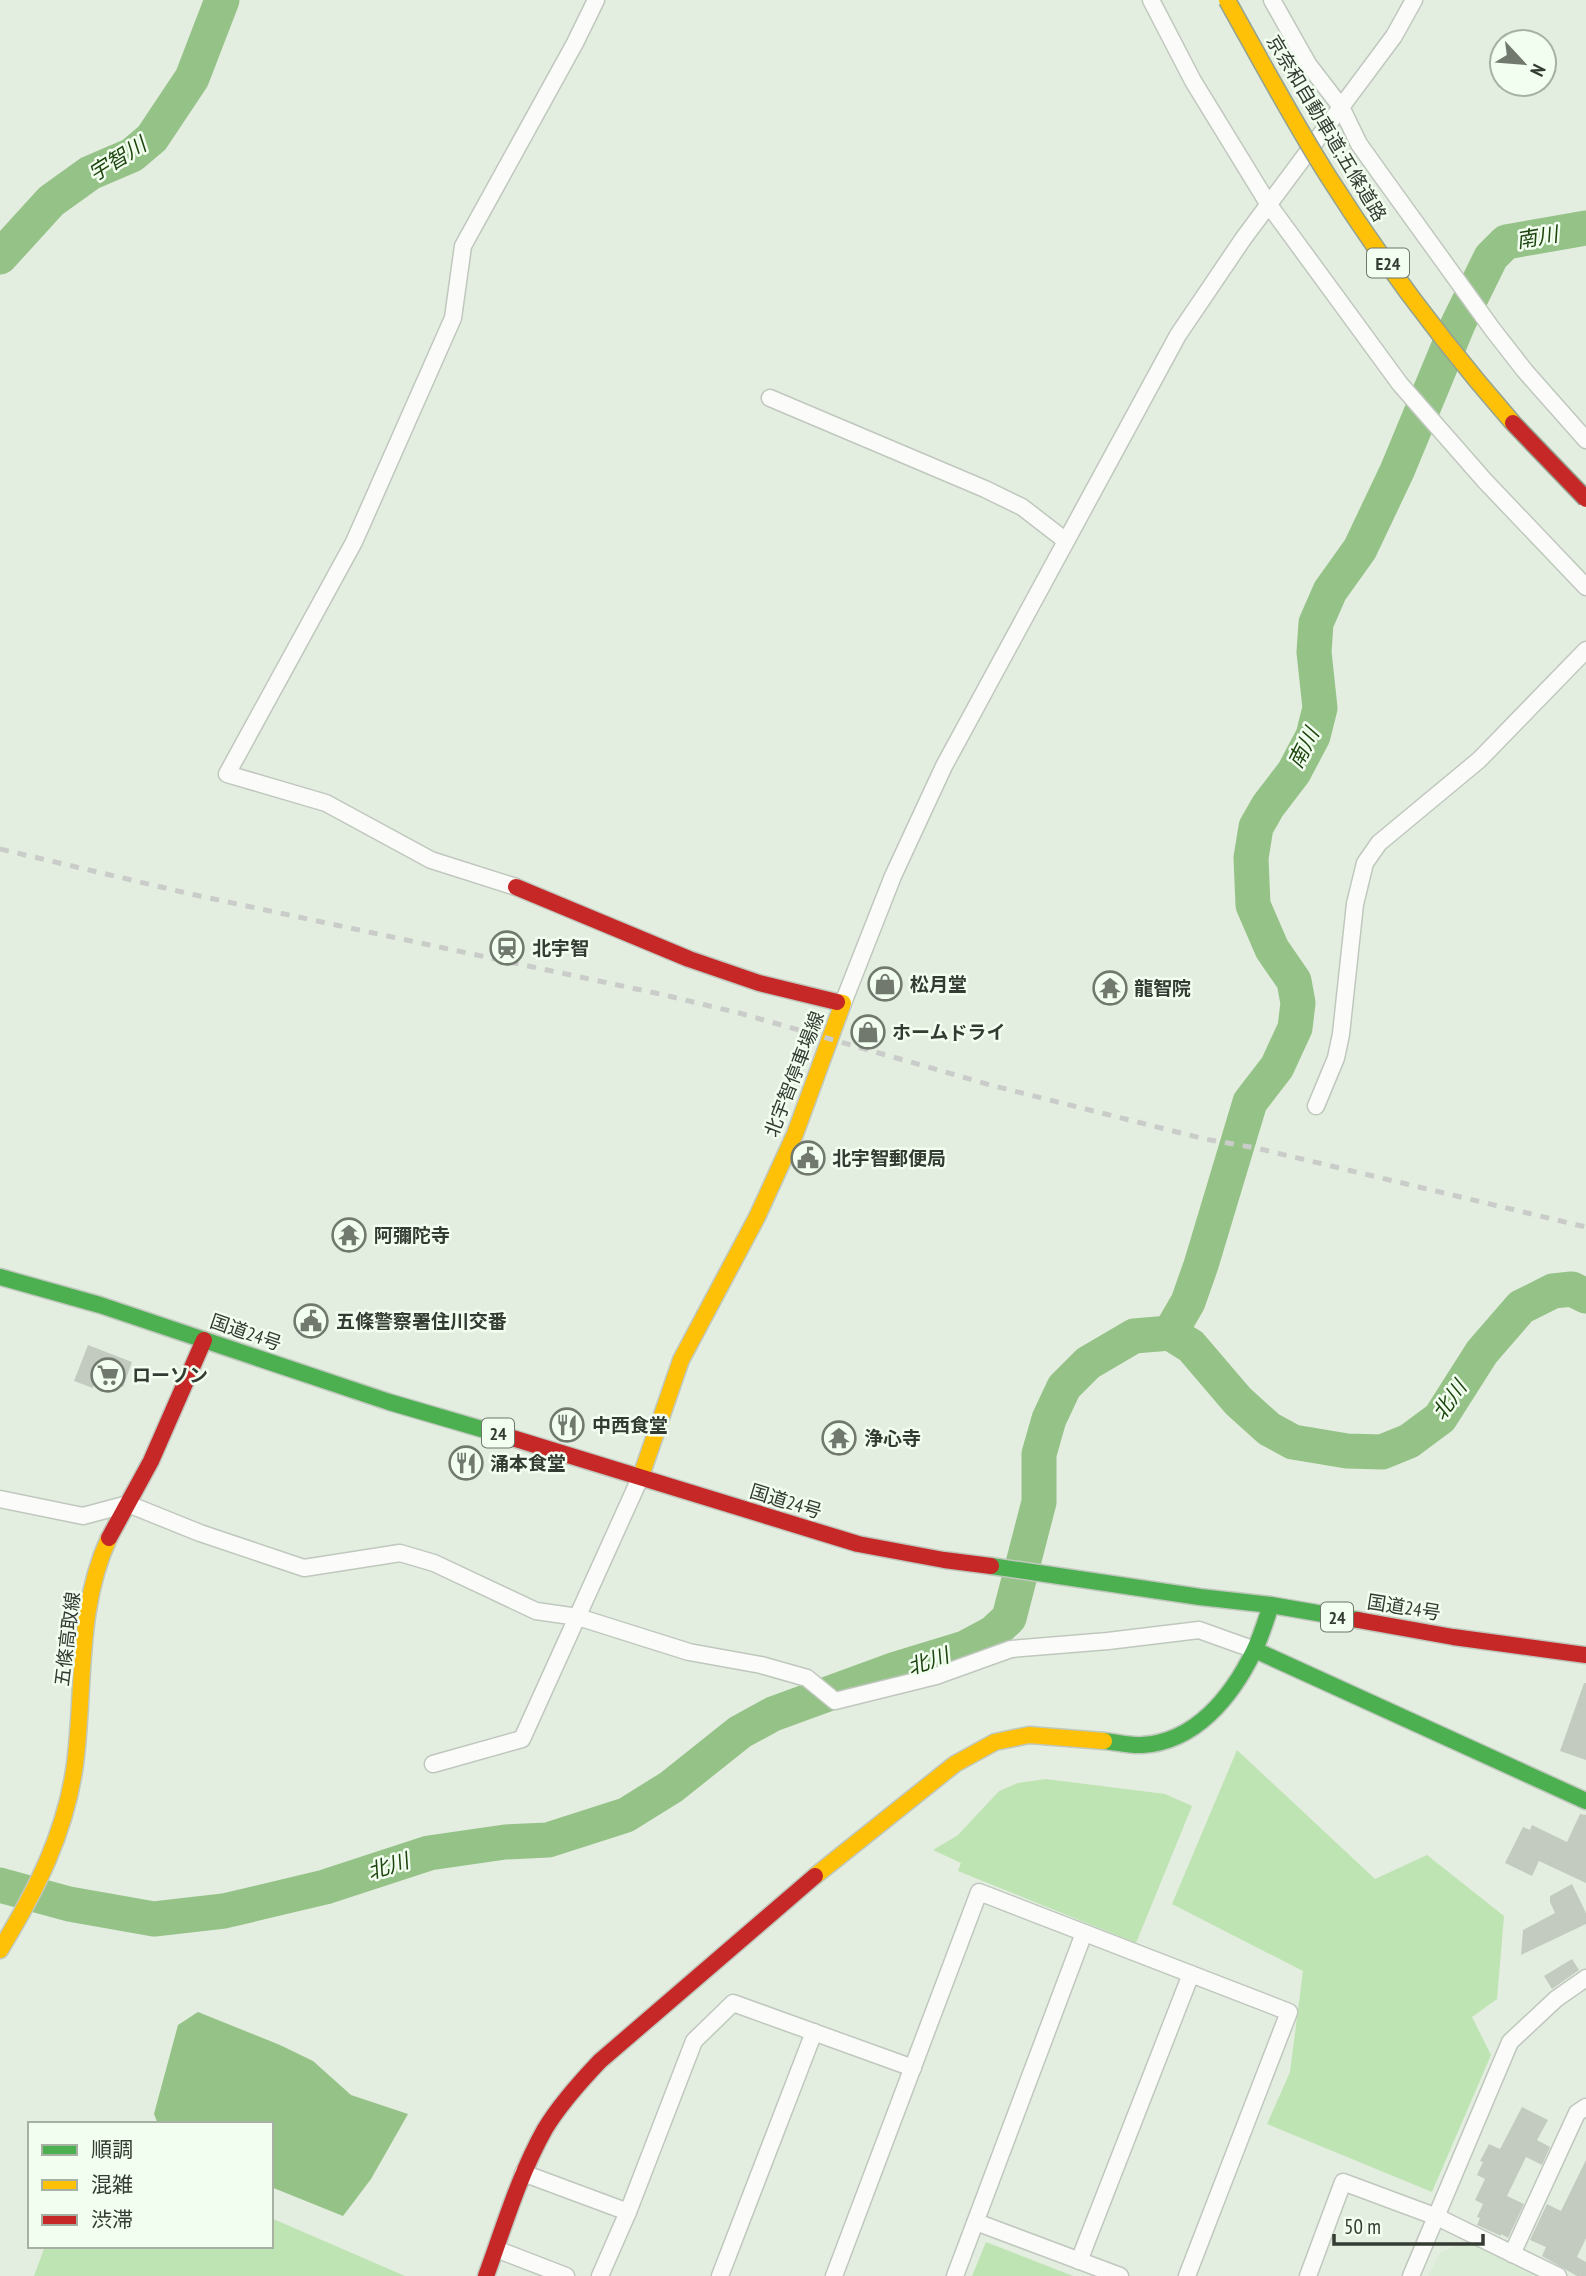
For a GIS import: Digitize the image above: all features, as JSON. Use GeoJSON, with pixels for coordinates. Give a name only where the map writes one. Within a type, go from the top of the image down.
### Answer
{"type":"FeatureCollection","features":[{"type":"Feature","properties":{"kind":"main road","name":"京奈和自動車道;五條道路"},"geometry":{"type":"LineString","coordinates":[[1227,0],[1278,92],[1342,197],[1414,300],[1492,398],[1586,499]]}},
{"type":"Feature","properties":{"kind":"main road","name":"北宇智停車場線"},"geometry":{"type":"LineString","coordinates":[[516,887],[689,959],[759,983],[843,1003],[795,1134],[763,1206],[681,1360],[641,1476]]}},
{"type":"Feature","properties":{"kind":"main road","name":"国道24号"},"geometry":{"type":"LineString","coordinates":[[0,1277],[100,1305],[389,1402],[641,1476],[858,1544],[944,1560],[1270,1605],[1428,1633],[1586,1655]]}},
{"type":"Feature","properties":{"kind":"main road","name":"五條高取線"},"geometry":{"type":"LineString","coordinates":[[0,1950],[44,1874],[57,1843],[68,1803],[75,1765],[83,1653],[97,1570],[109,1540],[177,1405],[204,1340]]}},
{"type":"Feature","properties":{"kind":"main road"},"geometry":{"type":"LineString","coordinates":[[486,2276],[523,2173],[546,2128],[578,2084],[600,2061],[845,1850],[955,1764],[995,1742],[1029,1735],[1142,1745],[1178,1737],[1205,1720],[1234,1685],[1255,1650],[1270,1605]]}},
{"type":"Feature","properties":{"kind":"main road"},"geometry":{"type":"LineString","coordinates":[[1255,1650],[1586,1801]]}},
{"type":"Feature","properties":{"kind":"street"},"geometry":{"type":"LineString","coordinates":[[516,887],[431,860],[326,803],[227,774],[354,542],[453,318],[463,246],[596,0]]}},
{"type":"Feature","properties":{"kind":"street"},"geometry":{"type":"LineString","coordinates":[[1151,0],[1193,81],[1269,205],[1400,384],[1457,450],[1586,587]]}},
{"type":"Feature","properties":{"kind":"street"},"geometry":{"type":"LineString","coordinates":[[1272,0],[1308,64],[1341,107],[1359,144],[1493,330],[1586,440]]}},
{"type":"Feature","properties":{"kind":"street"},"geometry":{"type":"LineString","coordinates":[[843,1003],[893,876],[944,766],[1178,335],[1213,282],[1394,36],[1414,0]]}},
{"type":"Feature","properties":{"kind":"street"},"geometry":{"type":"LineString","coordinates":[[770,398],[1023,507],[1066,541]]}},
{"type":"Feature","properties":{"kind":"street"},"geometry":{"type":"LineString","coordinates":[[1316,1106],[1336,1058],[1341,1034],[1355,904],[1365,863],[1379,843],[1479,760],[1586,650]]}},
{"type":"Feature","properties":{"kind":"street"},"geometry":{"type":"LineString","coordinates":[[433,1764],[522,1739],[641,1476]]}},
{"type":"Feature","properties":{"kind":"street"},"geometry":{"type":"LineString","coordinates":[[0,1499],[83,1516],[128,1504],[200,1533],[303,1568],[400,1553],[435,1563],[536,1611],[578,1618],[689,1652],[761,1665],[807,1678],[835,1701],[936,1676],[1011,1649],[1199,1630],[1255,1650]]}},
{"type":"Feature","properties":{"kind":"street"},"geometry":{"type":"LineString","coordinates":[[834,2276],[979,1892],[1289,2012],[1186,2276]]}},
{"type":"Feature","properties":{"kind":"street"},"geometry":{"type":"LineString","coordinates":[[955,2276],[1084,1933]]}},
{"type":"Feature","properties":{"kind":"street"},"geometry":{"type":"LineString","coordinates":[[1079,2261],[1191,1974]]}},
{"type":"Feature","properties":{"kind":"street"},"geometry":{"type":"LineString","coordinates":[[1411,2276],[1510,2042],[1556,1999],[1586,1978]]}},
{"type":"Feature","properties":{"kind":"street"},"geometry":{"type":"LineString","coordinates":[[600,2276],[628,2213],[694,2041],[733,2003],[913,2068]]}},
{"type":"Feature","properties":{"kind":"street"},"geometry":{"type":"LineString","coordinates":[[720,2276],[814,2032]]}},
{"type":"Feature","properties":{"kind":"street"},"geometry":{"type":"LineString","coordinates":[[1512,2254],[1577,2113],[1586,2107]]}},
{"type":"Feature","properties":{"kind":"street"},"geometry":{"type":"LineString","coordinates":[[523,2173],[628,2213]]}},
{"type":"Feature","properties":{"kind":"street"},"geometry":{"type":"LineString","coordinates":[[1308,2276],[1342,2182],[1437,2217],[1558,2276]]}},
{"type":"Feature","properties":{"kind":"street"},"geometry":{"type":"LineString","coordinates":[[976,2222],[1119,2276]]}},
{"type":"Feature","properties":{"kind":"street"},"geometry":{"type":"LineString","coordinates":[[496,2249],[566,2276]]}},
{"type":"Feature","properties":{"kind":"shaded area"},"geometry":{"type":"Polygon","coordinates":[[[1237,1750],[1375,1879],[1427,1855],[1504,1916],[1497,1999],[1472,2017],[1491,2055],[1432,2192],[1267,2124],[1290,2072],[1303,1971],[1172,1904],[1237,1750]]]}},
{"type":"Feature","properties":{"kind":"shaded area"},"geometry":{"type":"Polygon","coordinates":[[[1046,1779],[1165,1794],[1192,1806],[1136,1943],[958,1871],[961,1863],[933,1850],[958,1835],[999,1791],[1018,1783],[1046,1779]]]}},
{"type":"Feature","properties":{"kind":"shaded area"},"geometry":{"type":"Polygon","coordinates":[[[198,2012],[313,2061],[351,2095],[408,2114],[371,2179],[343,2216],[273,2188],[273,2122],[157,2122],[154,2114],[178,2025],[198,2012]]]}},
{"type":"Feature","properties":{"kind":"shaded area"},"geometry":{"type":"Polygon","coordinates":[[[273,2219],[405,2276],[34,2276],[44,2248],[273,2248],[273,2219]]]}},
{"type":"Feature","properties":{"kind":"shaded area"},"geometry":{"type":"Polygon","coordinates":[[[986,2242],[1073,2276],[972,2276],[986,2242]]]}},
{"type":"Feature","properties":{"kind":"shaded area"},"geometry":{"type":"Polygon","coordinates":[[[1468,2242],[1536,2276],[1428,2276],[1440,2253],[1468,2242]]]}},
{"type":"Feature","properties":{"kind":"building"},"geometry":{"type":"Polygon","coordinates":[[[88,1345],[132,1362],[123,1387],[97,1377],[93,1388],[74,1381],[88,1345]]]}},
{"type":"Feature","properties":{"kind":"building"},"geometry":{"type":"Polygon","coordinates":[[[1586,1683],[1586,1760],[1560,1751],[1586,1683]]]}},
{"type":"Feature","properties":{"kind":"building"},"geometry":{"type":"Polygon","coordinates":[[[1580,1814],[1586,1815],[1586,1883],[1539,1861],[1532,1876],[1505,1863],[1523,1827],[1530,1830],[1532,1825],[1567,1842],[1580,1814]]]}},
{"type":"Feature","properties":{"kind":"building"},"geometry":{"type":"Polygon","coordinates":[[[1572,1884],[1586,1913],[1586,1924],[1521,1955],[1523,1930],[1555,1913],[1550,1896],[1572,1884]]]}},
{"type":"Feature","properties":{"kind":"building"},"geometry":{"type":"Polygon","coordinates":[[[1572,1959],[1579,1970],[1552,1989],[1544,1976],[1572,1959]]]}},
{"type":"Feature","properties":{"kind":"building"},"geometry":{"type":"Polygon","coordinates":[[[1522,2107],[1548,2120],[1537,2140],[1550,2147],[1542,2165],[1526,2157],[1507,2196],[1524,2204],[1508,2238],[1477,2225],[1480,2218],[1477,2217],[1483,2204],[1475,2200],[1485,2179],[1477,2175],[1483,2162],[1480,2161],[1489,2144],[1500,2149],[1522,2107]]]}},
{"type":"Feature","properties":{"kind":"building"},"geometry":{"type":"Polygon","coordinates":[[[1586,2160],[1586,2238],[1577,2257],[1586,2262],[1586,2276],[1577,2276],[1542,2256],[1546,2247],[1530,2240],[1547,2204],[1561,2211],[1586,2160]]]}},
{"type":"Feature","properties":{"kind":"waterway","name":"宇智川"},"geometry":{"type":"LineString","coordinates":[[0,257],[51,201],[90,173],[132,155],[152,138],[192,78],[222,0]]}},
{"type":"Feature","properties":{"kind":"waterway","name":"南川"},"geometry":{"type":"LineString","coordinates":[[1170,1333],[1188,1302],[1201,1265],[1250,1102],[1277,1067],[1295,1028],[1298,1003],[1294,981],[1272,949],[1253,905],[1251,858],[1256,827],[1294,772],[1313,736],[1320,708],[1314,652],[1316,623],[1330,591],[1360,549],[1397,471],[1458,324],[1491,257],[1506,242],[1586,228]]}},
{"type":"Feature","properties":{"kind":"waterway","name":"北川"},"geometry":{"type":"LineString","coordinates":[[0,1885],[69,1904],[154,1919],[224,1911],[325,1887],[429,1853],[505,1842],[548,1840],[626,1815],[671,1787],[740,1732],[773,1714],[896,1669],[965,1648],[993,1633],[1009,1618],[1039,1502],[1039,1454],[1049,1419],[1064,1387],[1088,1363],[1134,1336],[1170,1333],[1191,1346],[1238,1401],[1269,1429],[1293,1442],[1347,1451],[1382,1452],[1409,1441],[1440,1418],[1482,1352],[1521,1307],[1553,1291],[1572,1289],[1586,1296]]}},
{"type":"Feature","properties":{"kind":"railway"},"geometry":{"type":"LineString","coordinates":[[0,849],[195,895],[660,994],[743,1014],[994,1086],[1205,1139],[1256,1148],[1586,1227]]}},
{"type":"Feature","properties":{"kind":"traffic: fast"},"geometry":{"type":"LineString","coordinates":[[0,1277],[100,1305],[389,1402],[509,1437]]}},
{"type":"Feature","properties":{"kind":"traffic: fast"},"geometry":{"type":"LineString","coordinates":[[991,1566],[1271,1605],[1358,1620]]}},
{"type":"Feature","properties":{"kind":"traffic: fast"},"geometry":{"type":"LineString","coordinates":[[1104,1741],[1137,1745],[1161,1742],[1195,1726],[1210,1714],[1245,1668],[1257,1646],[1271,1605]]}},
{"type":"Feature","properties":{"kind":"traffic: fast"},"geometry":{"type":"LineString","coordinates":[[1255,1650],[1586,1801]]}},
{"type":"Feature","properties":{"kind":"traffic: slow"},"geometry":{"type":"LineString","coordinates":[[1227,0],[1302,133],[1349,208],[1416,303],[1513,423]]}},
{"type":"Feature","properties":{"kind":"traffic: slow"},"geometry":{"type":"LineString","coordinates":[[641,1476],[681,1360],[757,1217],[795,1134],[843,1003],[837,1002]]}},
{"type":"Feature","properties":{"kind":"traffic: slow"},"geometry":{"type":"LineString","coordinates":[[0,1950],[26,1906],[48,1860],[65,1813],[75,1764],[86,1621],[98,1565],[109,1538]]}},
{"type":"Feature","properties":{"kind":"traffic: slow"},"geometry":{"type":"LineString","coordinates":[[815,1876],[955,1764],[995,1742],[1029,1735],[1104,1741]]}},
{"type":"Feature","properties":{"kind":"traffic: jam"},"geometry":{"type":"LineString","coordinates":[[1513,423],[1586,499]]}},
{"type":"Feature","properties":{"kind":"traffic: jam"},"geometry":{"type":"LineString","coordinates":[[516,887],[689,959],[759,983],[837,1002]]}},
{"type":"Feature","properties":{"kind":"traffic: jam"},"geometry":{"type":"LineString","coordinates":[[109,1538],[151,1461],[204,1340]]}},
{"type":"Feature","properties":{"kind":"traffic: jam"},"geometry":{"type":"LineString","coordinates":[[509,1437],[858,1544],[991,1566]]}},
{"type":"Feature","properties":{"kind":"traffic: jam"},"geometry":{"type":"LineString","coordinates":[[1358,1620],[1453,1637],[1586,1655]]}},
{"type":"Feature","properties":{"kind":"traffic: jam"},"geometry":{"type":"LineString","coordinates":[[486,2276],[527,2164],[557,2111],[600,2061],[815,1876]]}},
{"type":"Feature","properties":{"kind":"place","name":"北宇智"},"geometry":{"type":"Point","coordinates":[507,948]}},
{"type":"Feature","properties":{"kind":"place","name":"松月堂"},"geometry":{"type":"Point","coordinates":[885,984]}},
{"type":"Feature","properties":{"kind":"place","name":"龍智院"},"geometry":{"type":"Point","coordinates":[1110,988]}},
{"type":"Feature","properties":{"kind":"place","name":"ホームドライ"},"geometry":{"type":"Point","coordinates":[868,1032]}},
{"type":"Feature","properties":{"kind":"place","name":"北宇智郵便局"},"geometry":{"type":"Point","coordinates":[808,1158]}},
{"type":"Feature","properties":{"kind":"place","name":"阿彌陀寺"},"geometry":{"type":"Point","coordinates":[349,1235]}},
{"type":"Feature","properties":{"kind":"place","name":"五條警察署住川交番"},"geometry":{"type":"Point","coordinates":[311,1321]}},
{"type":"Feature","properties":{"kind":"place","name":"ローソン"},"geometry":{"type":"Point","coordinates":[108,1375]}},
{"type":"Feature","properties":{"kind":"place","name":"中西食堂"},"geometry":{"type":"Point","coordinates":[567,1425]}},
{"type":"Feature","properties":{"kind":"place","name":"浄心寺"},"geometry":{"type":"Point","coordinates":[839,1438]}},
{"type":"Feature","properties":{"kind":"place","name":"涌本食堂"},"geometry":{"type":"Point","coordinates":[466,1463]}}]}
